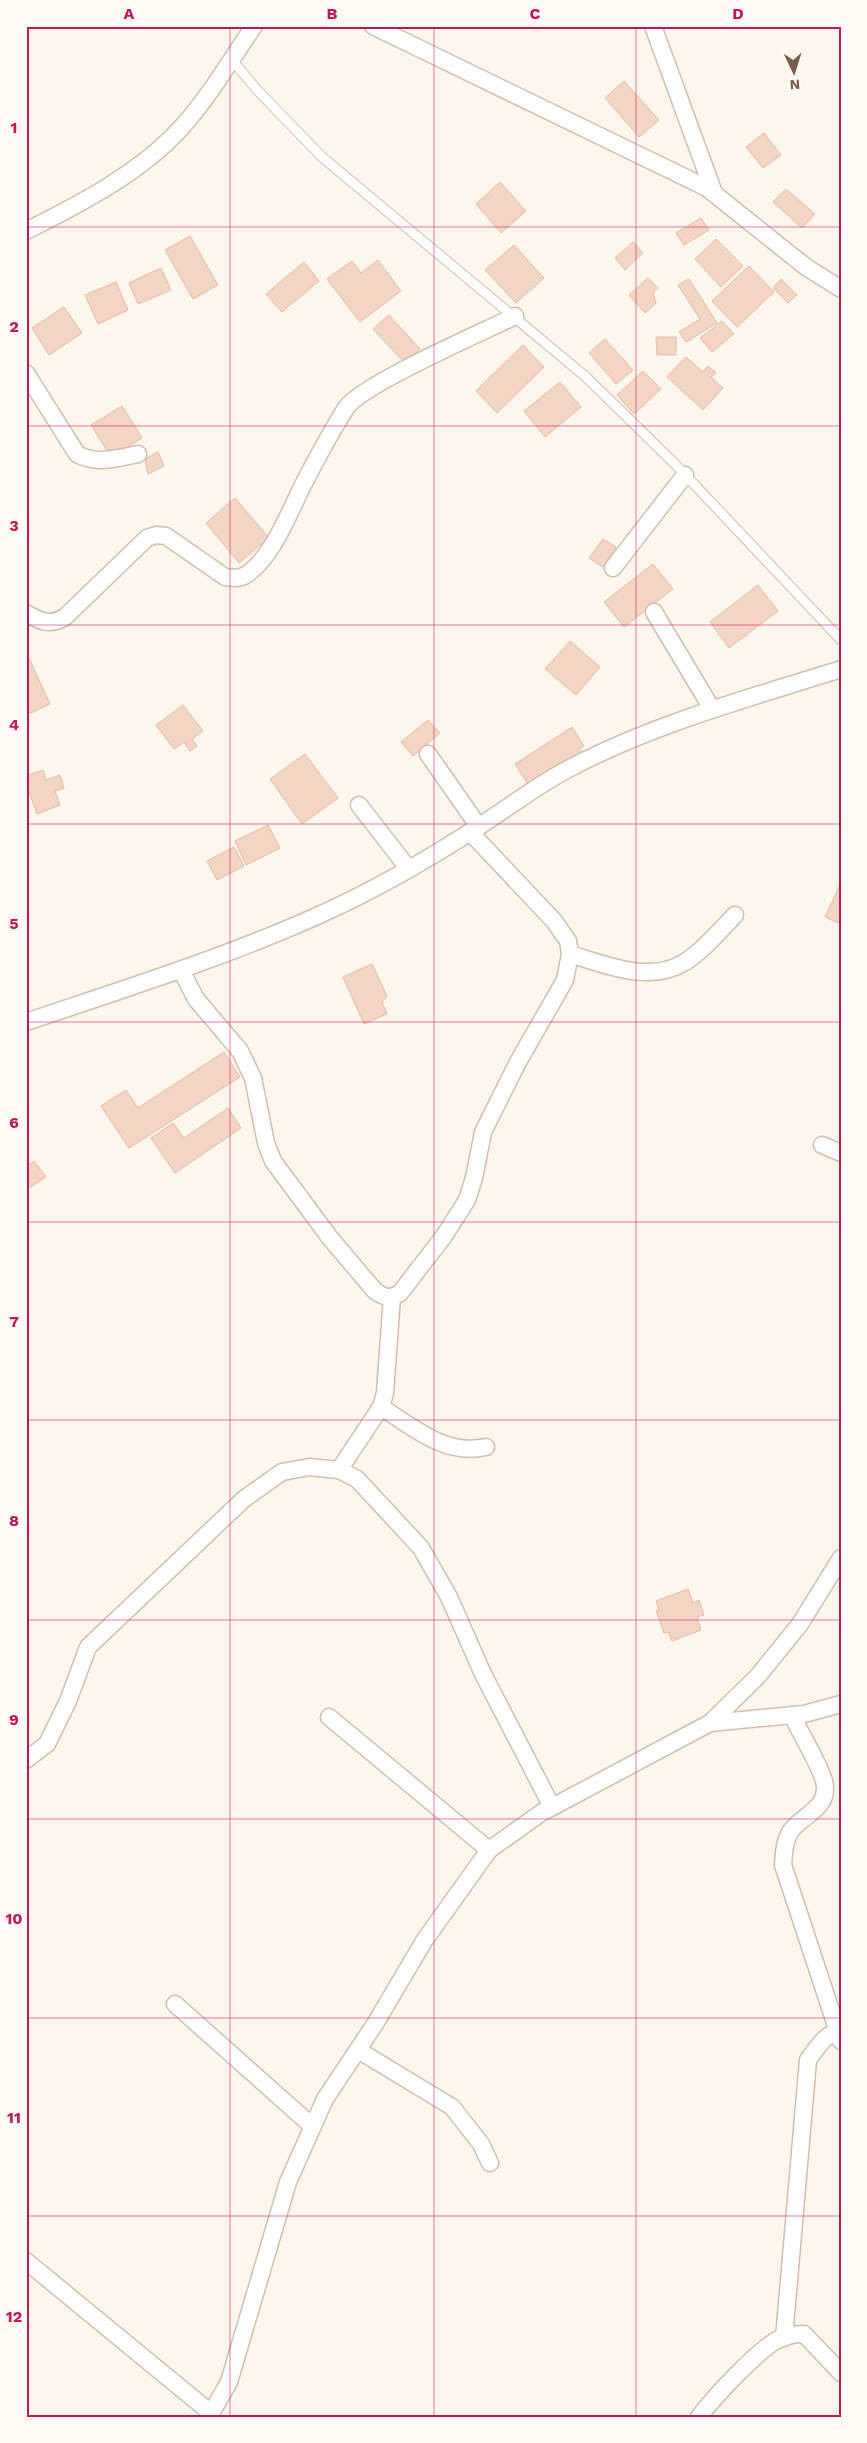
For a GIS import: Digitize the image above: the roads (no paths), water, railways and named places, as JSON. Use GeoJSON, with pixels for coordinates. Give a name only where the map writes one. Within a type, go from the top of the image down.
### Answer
{"type":"FeatureCollection","features":[{"type":"Feature","properties":{"kind":"street"},"geometry":{"type":"LineString","coordinates":[[26,231],[59,214],[139,165],[180,128],[232,60],[254,26]]}},
{"type":"Feature","properties":{"kind":"street"},"geometry":{"type":"LineString","coordinates":[[373,26],[714,193],[806,267],[841,289]]}},
{"type":"Feature","properties":{"kind":"street"},"geometry":{"type":"LineString","coordinates":[[652,26],[714,193]]}},
{"type":"Feature","properties":{"kind":"street"},"geometry":{"type":"LineString","coordinates":[[26,613],[46,623],[56,623],[65,617],[147,538],[156,535],[166,536],[225,577],[243,576],[263,559],[274,542],[326,441],[348,405],[370,388],[515,316]]}},
{"type":"Feature","properties":{"kind":"street"},"geometry":{"type":"LineString","coordinates":[[26,373],[77,454],[92,460],[103,460],[138,454]]}},
{"type":"Feature","properties":{"kind":"street"},"geometry":{"type":"LineString","coordinates":[[613,568],[685,475]]}},
{"type":"Feature","properties":{"kind":"street"},"geometry":{"type":"LineString","coordinates":[[654,612],[712,710]]}},
{"type":"Feature","properties":{"kind":"street"},"geometry":{"type":"LineString","coordinates":[[26,1022],[181,970],[317,916],[475,830],[571,768],[641,736],[712,710],[841,669]]}},
{"type":"Feature","properties":{"kind":"street"},"geometry":{"type":"LineString","coordinates":[[181,970],[196,999],[240,1051],[253,1078],[266,1143],[273,1161],[330,1238],[375,1291],[384,1297],[392,1297],[400,1293],[444,1236],[467,1200],[474,1178],[483,1132],[518,1062],[565,980],[570,954],[568,941],[554,921],[475,830],[428,754]]}},
{"type":"Feature","properties":{"kind":"street"},"geometry":{"type":"LineString","coordinates":[[359,805],[408,868]]}},
{"type":"Feature","properties":{"kind":"street"},"geometry":{"type":"LineString","coordinates":[[570,954],[619,969],[640,972],[662,970],[686,962],[736,915]]}},
{"type":"Feature","properties":{"kind":"street"},"geometry":{"type":"LineString","coordinates":[[822,1145],[841,1153]]}},
{"type":"Feature","properties":{"kind":"street"},"geometry":{"type":"LineString","coordinates":[[339,1470],[381,1407],[386,1385],[392,1297]]}},
{"type":"Feature","properties":{"kind":"street"},"geometry":{"type":"LineString","coordinates":[[381,1407],[428,1438],[451,1447],[469,1450],[486,1446]]}},
{"type":"Feature","properties":{"kind":"street"},"geometry":{"type":"LineString","coordinates":[[26,1760],[47,1744],[68,1701],[88,1647],[244,1499],[282,1472],[309,1467],[339,1470],[358,1479],[421,1548],[449,1597],[483,1674],[552,1807]]}},
{"type":"Feature","properties":{"kind":"street"},"geometry":{"type":"LineString","coordinates":[[26,2261],[210,2415],[229,2382],[288,2182],[325,2098],[358,2050],[424,1941],[489,1850],[552,1807],[710,1723],[758,1676],[800,1624],[841,1558]]}},
{"type":"Feature","properties":{"kind":"street"},"geometry":{"type":"LineString","coordinates":[[710,1723],[792,1715],[841,1704]]}},
{"type":"Feature","properties":{"kind":"street"},"geometry":{"type":"LineString","coordinates":[[784,2338],[808,2060],[823,2040],[840,2034],[783,1865],[785,1843],[792,1830],[812,1814],[824,1798],[824,1781],[792,1715]]}},
{"type":"Feature","properties":{"kind":"street"},"geometry":{"type":"LineString","coordinates":[[329,1717],[489,1850]]}},
{"type":"Feature","properties":{"kind":"street"},"geometry":{"type":"LineString","coordinates":[[175,2004],[312,2126]]}},
{"type":"Feature","properties":{"kind":"street"},"geometry":{"type":"LineString","coordinates":[[358,2050],[452,2107],[476,2137],[490,2163]]}},
{"type":"Feature","properties":{"kind":"street"},"geometry":{"type":"LineString","coordinates":[[699,2417],[760,2354],[777,2340],[804,2334],[841,2373]]}},
{"type":"Feature","properties":{"kind":"lane"},"geometry":{"type":"LineString","coordinates":[[232,60],[259,92],[322,157],[586,377],[685,475],[841,640]]}}]}
